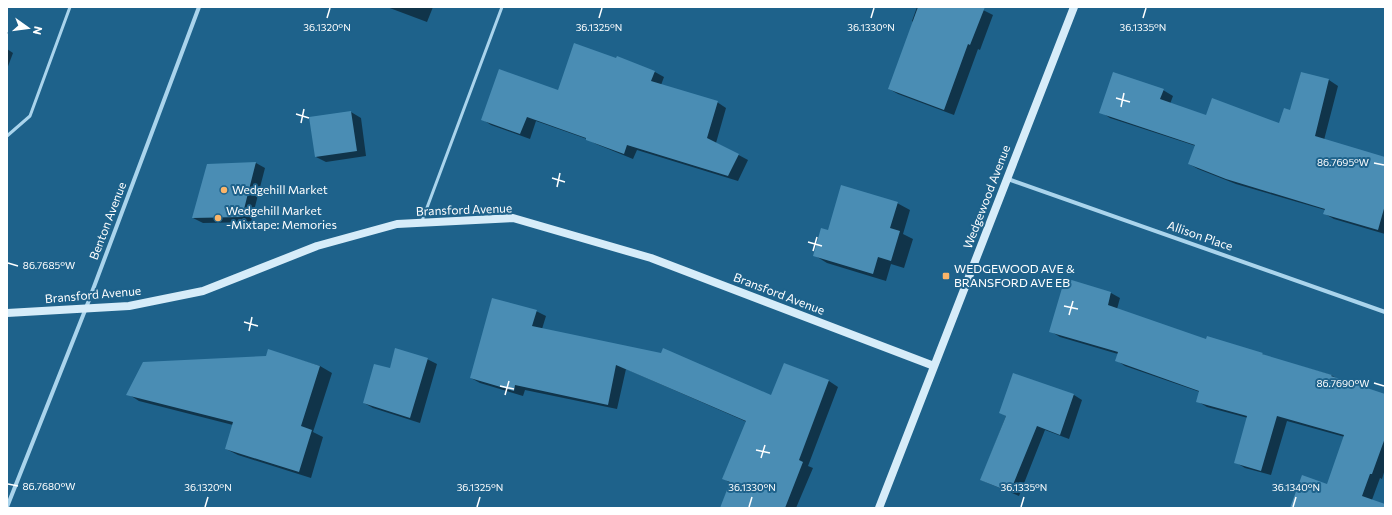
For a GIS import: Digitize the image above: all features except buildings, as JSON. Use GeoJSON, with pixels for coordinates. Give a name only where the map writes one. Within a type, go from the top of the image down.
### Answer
{"type":"FeatureCollection","features":[{"type":"Feature","properties":{"kind":"main road","name":"Wedgewood Avenue"},"geometry":{"type":"LineString","coordinates":[[879,508],[1074,7]]}},
{"type":"Feature","properties":{"kind":"main road","name":"Bransford Avenue"},"geometry":{"type":"LineString","coordinates":[[7,313],[129,306],[203,291],[317,246],[397,224],[513,218],[651,258],[934,366]]}},
{"type":"Feature","properties":{"kind":"street","name":"Benton Avenue"},"geometry":{"type":"LineString","coordinates":[[7,507],[86,308],[199,7]]}},
{"type":"Feature","properties":{"kind":"street","name":"Allison Place"},"geometry":{"type":"LineString","coordinates":[[1008,179],[1385,312]]}},
{"type":"Feature","properties":{"kind":"lane"},"geometry":{"type":"LineString","coordinates":[[7,136],[30,116],[70,7]]}},
{"type":"Feature","properties":{"kind":"lane"},"geometry":{"type":"LineString","coordinates":[[422,223],[502,7]]}},
{"type":"Feature","properties":{"kind":"place","name":"Wedgehill Market"},"geometry":{"type":"Point","coordinates":[224,190]}},
{"type":"Feature","properties":{"kind":"place","name":"Wedgehill Market -Mixtape: Memories"},"geometry":{"type":"Point","coordinates":[218,218]}},
{"type":"Feature","properties":{"kind":"place","name":"WEDGEWOOD AVE & BRANSFORD AVE EB"},"geometry":{"type":"Point","coordinates":[946,276]}}]}
